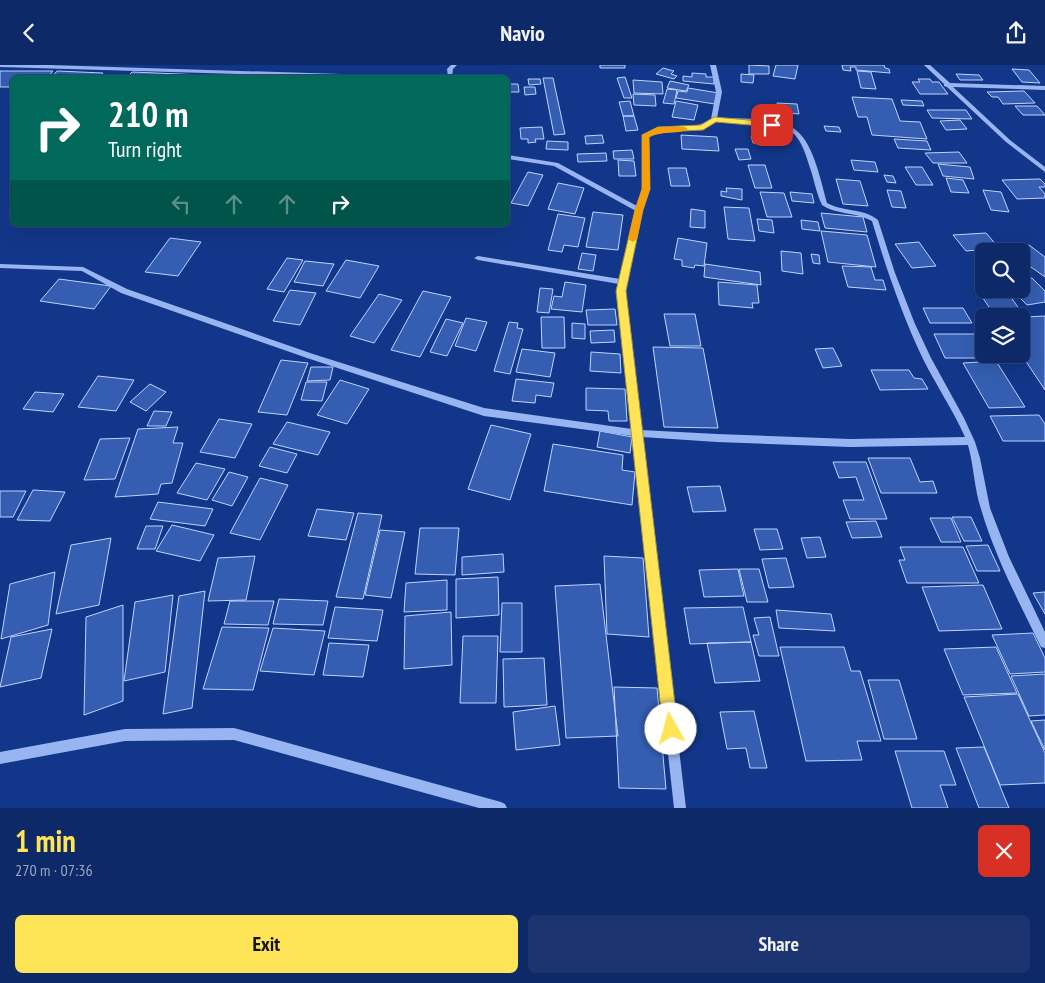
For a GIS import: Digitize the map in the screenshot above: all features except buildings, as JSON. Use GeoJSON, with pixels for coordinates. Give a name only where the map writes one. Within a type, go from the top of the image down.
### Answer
{"type":"FeatureCollection","features":[{"type":"Feature","properties":{"kind":"street"},"geometry":{"type":"LineString","coordinates":[[0,65],[214,75],[220,65]]}},
{"type":"Feature","properties":{"kind":"street"},"geometry":{"type":"LineString","coordinates":[[713,65],[719,93],[714,120]]}},
{"type":"Feature","properties":{"kind":"street"},"geometry":{"type":"LineString","coordinates":[[927,65],[946,85],[1008,141],[1045,170]]}},
{"type":"Feature","properties":{"kind":"street"},"geometry":{"type":"LineString","coordinates":[[946,85],[1045,88]]}},
{"type":"Feature","properties":{"kind":"street"},"geometry":{"type":"LineString","coordinates":[[680,808],[621,291],[639,210],[646,189],[646,135],[658,129],[703,127],[714,120],[760,123],[784,127],[795,132],[803,143],[824,204],[832,210],[860,213],[875,220],[899,297],[927,358],[970,441],[976,459],[980,490],[1007,567],[1045,643]]}},
{"type":"Feature","properties":{"kind":"street"},"geometry":{"type":"LineString","coordinates":[[510,157],[545,161],[565,168],[639,210]]}},
{"type":"Feature","properties":{"kind":"street"},"geometry":{"type":"LineString","coordinates":[[478,257],[623,282]]}},
{"type":"Feature","properties":{"kind":"street"},"geometry":{"type":"LineString","coordinates":[[0,266],[83,269],[124,291],[310,356],[484,412],[636,433],[717,438],[850,443],[970,441]]}},
{"type":"Feature","properties":{"kind":"street"},"geometry":{"type":"LineString","coordinates":[[0,757],[125,735],[234,734],[502,808]]}},
{"type":"Feature","properties":{"kind":"slow traffic"},"geometry":{"type":"LineString","coordinates":[[633,239],[646,189],[644,161],[646,135],[658,129],[684,129]]}},
{"type":"Feature","properties":{"kind":"route"},"geometry":{"type":"LineString","coordinates":[[671,729],[621,291],[639,210],[644,200],[646,189],[644,161],[646,135],[658,129],[694,129],[703,127],[714,120],[772,125]]}}]}
